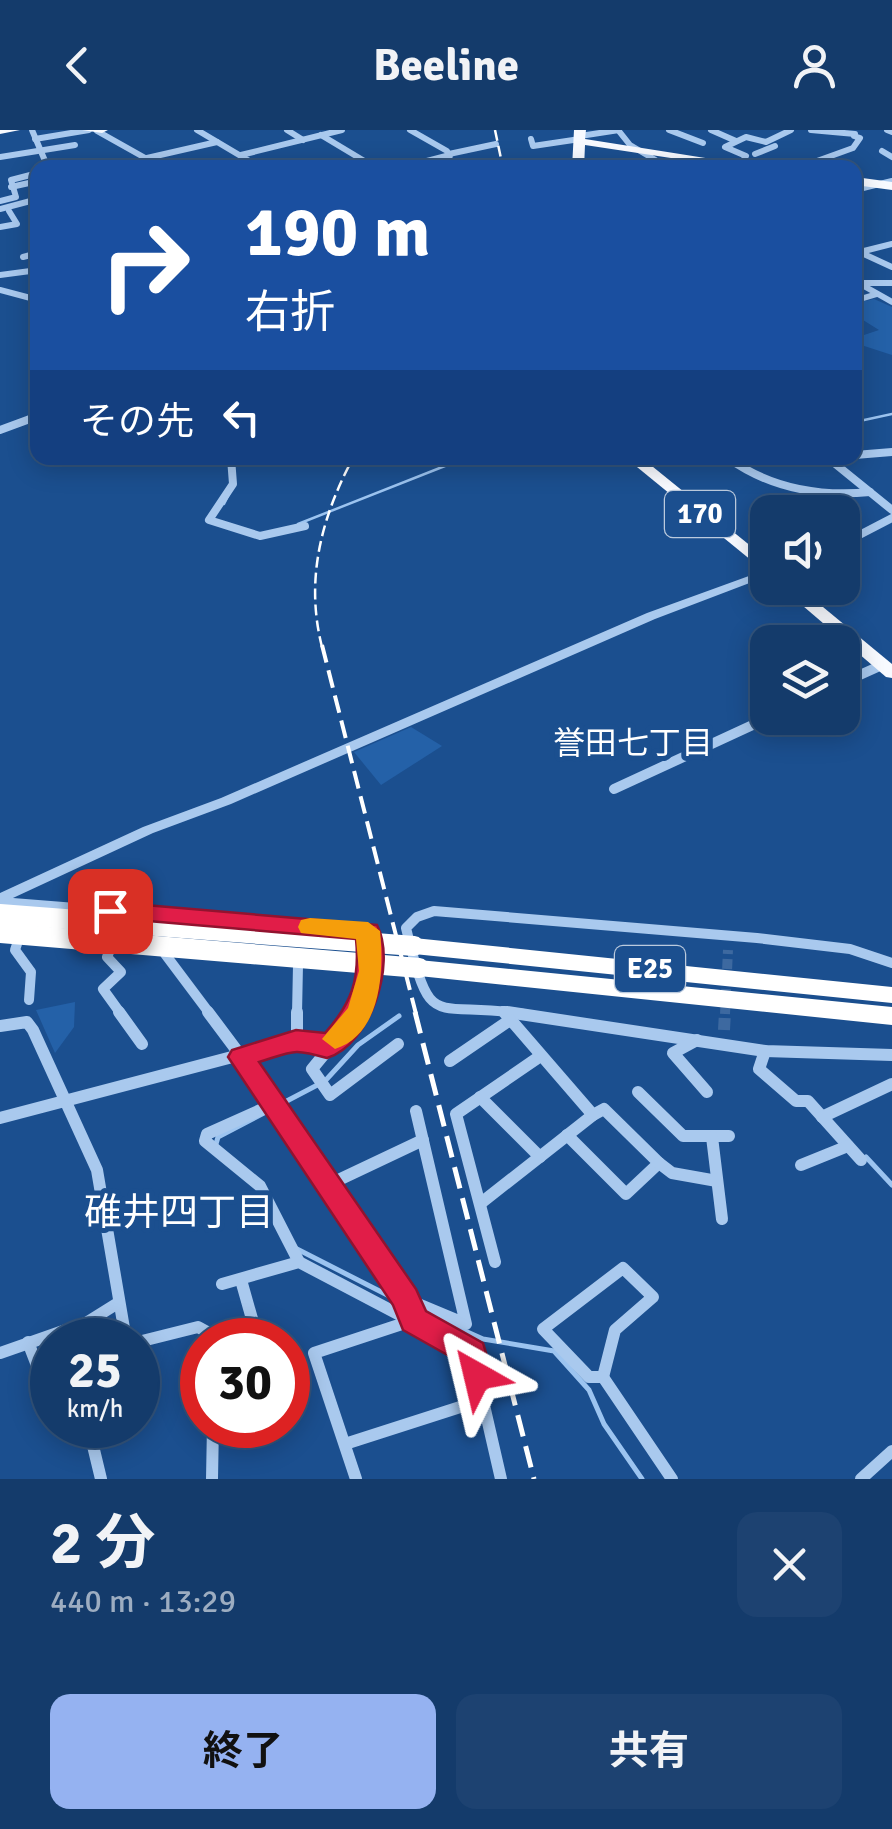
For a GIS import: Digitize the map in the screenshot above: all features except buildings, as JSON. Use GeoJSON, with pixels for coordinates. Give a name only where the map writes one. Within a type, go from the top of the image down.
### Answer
{"type":"FeatureCollection","features":[{"type":"Feature","properties":{"kind":"highway"},"geometry":{"type":"LineString","coordinates":[[0,131],[14,130]]}},
{"type":"Feature","properties":{"kind":"highway"},"geometry":{"type":"LineString","coordinates":[[88,130],[99,131]]}},
{"type":"Feature","properties":{"kind":"highway"},"geometry":{"type":"LineString","coordinates":[[580,136],[716,160]]}},
{"type":"Feature","properties":{"kind":"highway"},"geometry":{"type":"LineString","coordinates":[[862,182],[888,184]]}},
{"type":"Feature","properties":{"kind":"highway","name":"170"},"geometry":{"type":"LineString","coordinates":[[641,465],[750,555]]}},
{"type":"Feature","properties":{"kind":"highway"},"geometry":{"type":"LineString","coordinates":[[810,605],[887,669]]}},
{"type":"Feature","properties":{"kind":"highway","name":"E25"},"geometry":{"type":"LineString","coordinates":[[0,914],[889,1005]]}},
{"type":"Feature","properties":{"kind":"highway","name":"E25"},"geometry":{"type":"LineString","coordinates":[[9,939],[416,957]]}},
{"type":"Feature","properties":{"kind":"street"},"geometry":{"type":"LineString","coordinates":[[32,130],[44,160]]}},
{"type":"Feature","properties":{"kind":"street"},"geometry":{"type":"LineString","coordinates":[[35,139],[88,130]]}},
{"type":"Feature","properties":{"kind":"street"},"geometry":{"type":"LineString","coordinates":[[198,130],[248,160]]}},
{"type":"Feature","properties":{"kind":"street"},"geometry":{"type":"LineString","coordinates":[[287,130],[303,140]]}},
{"type":"Feature","properties":{"kind":"street"},"geometry":{"type":"LineString","coordinates":[[306,130],[361,160]]}},
{"type":"Feature","properties":{"kind":"street"},"geometry":{"type":"LineString","coordinates":[[240,155],[342,130]]}},
{"type":"Feature","properties":{"kind":"street"},"geometry":{"type":"LineString","coordinates":[[410,130],[449,154],[451,160]]}},
{"type":"Feature","properties":{"kind":"street"},"geometry":{"type":"LineString","coordinates":[[531,139],[533,146],[619,130],[636,148],[655,160]]}},
{"type":"Feature","properties":{"kind":"street"},"geometry":{"type":"LineString","coordinates":[[669,130],[681,138],[704,143]]}},
{"type":"Feature","properties":{"kind":"street"},"geometry":{"type":"LineString","coordinates":[[712,130],[737,141]]}},
{"type":"Feature","properties":{"kind":"street"},"geometry":{"type":"LineString","coordinates":[[765,130],[782,134]]}},
{"type":"Feature","properties":{"kind":"street"},"geometry":{"type":"LineString","coordinates":[[766,142],[791,130]]}},
{"type":"Feature","properties":{"kind":"street"},"geometry":{"type":"LineString","coordinates":[[811,130],[857,133],[860,138],[853,148],[817,160]]}},
{"type":"Feature","properties":{"kind":"street"},"geometry":{"type":"LineString","coordinates":[[99,131],[150,160]]}},
{"type":"Feature","properties":{"kind":"street"},"geometry":{"type":"LineString","coordinates":[[744,160],[746,156],[725,146],[746,137],[776,146],[754,154]]}},
{"type":"Feature","properties":{"kind":"street"},"geometry":{"type":"LineString","coordinates":[[147,158],[217,142]]}},
{"type":"Feature","properties":{"kind":"street"},"geometry":{"type":"LineString","coordinates":[[428,160],[496,144]]}},
{"type":"Feature","properties":{"kind":"street"},"geometry":{"type":"LineString","coordinates":[[0,157],[75,145]]}},
{"type":"Feature","properties":{"kind":"street"},"geometry":{"type":"LineString","coordinates":[[882,151],[892,157]]}},
{"type":"Feature","properties":{"kind":"street"},"geometry":{"type":"LineString","coordinates":[[0,201],[16,197],[11,180],[30,174]]}},
{"type":"Feature","properties":{"kind":"street"},"geometry":{"type":"LineString","coordinates":[[11,187],[30,183]]}},
{"type":"Feature","properties":{"kind":"street"},"geometry":{"type":"LineString","coordinates":[[862,189],[888,184]]}},
{"type":"Feature","properties":{"kind":"street"},"geometry":{"type":"LineString","coordinates":[[0,228],[17,224],[4,210],[30,202]]}},
{"type":"Feature","properties":{"kind":"street"},"geometry":{"type":"LineString","coordinates":[[862,250],[892,244]]}},
{"type":"Feature","properties":{"kind":"street"},"geometry":{"type":"LineString","coordinates":[[862,253],[892,267]]}},
{"type":"Feature","properties":{"kind":"street"},"geometry":{"type":"LineString","coordinates":[[23,257],[30,255]]}},
{"type":"Feature","properties":{"kind":"street"},"geometry":{"type":"LineString","coordinates":[[0,275],[30,271]]}},
{"type":"Feature","properties":{"kind":"street"},"geometry":{"type":"LineString","coordinates":[[862,282],[892,283]]}},
{"type":"Feature","properties":{"kind":"street"},"geometry":{"type":"LineString","coordinates":[[862,285],[892,302]]}},
{"type":"Feature","properties":{"kind":"street"},"geometry":{"type":"LineString","coordinates":[[0,290],[30,298]]}},
{"type":"Feature","properties":{"kind":"street"},"geometry":{"type":"LineString","coordinates":[[862,298],[877,294]]}},
{"type":"Feature","properties":{"kind":"street"},"geometry":{"type":"LineString","coordinates":[[0,427],[30,418]]}},
{"type":"Feature","properties":{"kind":"street"},"geometry":{"type":"LineString","coordinates":[[862,455],[892,452]]}},
{"type":"Feature","properties":{"kind":"street"},"geometry":{"type":"LineString","coordinates":[[232,465],[233,484],[209,520],[260,536],[304,526]]}},
{"type":"Feature","properties":{"kind":"street"},"geometry":{"type":"LineString","coordinates":[[740,465],[804,490],[843,495],[870,492]]}},
{"type":"Feature","properties":{"kind":"street"},"geometry":{"type":"LineString","coordinates":[[836,465],[892,510]]}},
{"type":"Feature","properties":{"kind":"street"},"geometry":{"type":"LineString","coordinates":[[860,535],[892,518]]}},
{"type":"Feature","properties":{"kind":"street"},"geometry":{"type":"LineString","coordinates":[[0,901],[148,830],[242,794],[750,576]]}},
{"type":"Feature","properties":{"kind":"street"},"geometry":{"type":"LineString","coordinates":[[860,677],[887,669]]}},
{"type":"Feature","properties":{"kind":"street"},"geometry":{"type":"LineString","coordinates":[[614,789],[750,726]]}},
{"type":"Feature","properties":{"kind":"street"},"geometry":{"type":"LineString","coordinates":[[0,901],[368,931],[372,971],[359,1012],[312,1069],[330,1095],[398,1044]]}},
{"type":"Feature","properties":{"kind":"street"},"geometry":{"type":"LineString","coordinates":[[892,963],[850,949],[728,943],[434,911],[417,917],[406,928],[422,993],[429,1002],[447,1009],[700,1039],[724,1036],[765,1051],[892,1055]]}},
{"type":"Feature","properties":{"kind":"street"},"geometry":{"type":"LineString","coordinates":[[0,943],[9,939],[372,971]]}},
{"type":"Feature","properties":{"kind":"street"},"geometry":{"type":"LineString","coordinates":[[9,939],[31,972],[29,1000]]}},
{"type":"Feature","properties":{"kind":"street"},"geometry":{"type":"LineString","coordinates":[[110,950],[108,957],[121,972],[104,989],[142,1044]]}},
{"type":"Feature","properties":{"kind":"street"},"geometry":{"type":"LineString","coordinates":[[165,954],[278,1107],[409,1308],[472,1352],[500,1479]]}},
{"type":"Feature","properties":{"kind":"street"},"geometry":{"type":"LineString","coordinates":[[296,1040],[298,965]]}},
{"type":"Feature","properties":{"kind":"street"},"geometry":{"type":"LineString","coordinates":[[507,1016],[593,1114]]}},
{"type":"Feature","properties":{"kind":"street"},"geometry":{"type":"LineString","coordinates":[[450,1061],[507,1016]]}},
{"type":"Feature","properties":{"kind":"street"},"geometry":{"type":"LineString","coordinates":[[0,1026],[27,1022],[98,1170],[121,1318]]}},
{"type":"Feature","properties":{"kind":"street"},"geometry":{"type":"LineString","coordinates":[[0,1118],[67,1104],[296,1040],[314,1038],[327,1048]]}},
{"type":"Feature","properties":{"kind":"street"},"geometry":{"type":"LineString","coordinates":[[700,1039],[674,1053],[707,1092]]}},
{"type":"Feature","properties":{"kind":"street"},"geometry":{"type":"LineString","coordinates":[[765,1051],[759,1070],[796,1101],[808,1101],[826,1115],[861,1160]]}},
{"type":"Feature","properties":{"kind":"street"},"geometry":{"type":"LineString","coordinates":[[495,1262],[456,1114],[539,1057]]}},
{"type":"Feature","properties":{"kind":"street"},"geometry":{"type":"LineString","coordinates":[[826,1115],[892,1084]]}},
{"type":"Feature","properties":{"kind":"street"},"geometry":{"type":"LineString","coordinates":[[638,1092],[683,1136],[729,1136]]}},
{"type":"Feature","properties":{"kind":"street"},"geometry":{"type":"LineString","coordinates":[[480,1096],[540,1157]]}},
{"type":"Feature","properties":{"kind":"street"},"geometry":{"type":"LineString","coordinates":[[278,1107],[207,1134],[205,1141],[260,1186],[299,1262]]}},
{"type":"Feature","properties":{"kind":"street"},"geometry":{"type":"LineString","coordinates":[[481,1203],[604,1109],[672,1173],[717,1181]]}},
{"type":"Feature","properties":{"kind":"street"},"geometry":{"type":"LineString","coordinates":[[222,1284],[299,1262],[409,1308],[466,1324],[416,1111]]}},
{"type":"Feature","properties":{"kind":"street"},"geometry":{"type":"LineString","coordinates":[[568,1135],[626,1194],[659,1163]]}},
{"type":"Feature","properties":{"kind":"street"},"geometry":{"type":"LineString","coordinates":[[712,1136],[722,1220]]}},
{"type":"Feature","properties":{"kind":"street"},"geometry":{"type":"LineString","coordinates":[[330,1184],[423,1140]]}},
{"type":"Feature","properties":{"kind":"street"},"geometry":{"type":"LineString","coordinates":[[801,1165],[848,1146]]}},
{"type":"Feature","properties":{"kind":"street"},"geometry":{"type":"LineString","coordinates":[[603,1377],[589,1377],[543,1330],[623,1268],[653,1297],[615,1330],[603,1377],[672,1479]]}},
{"type":"Feature","properties":{"kind":"street"},"geometry":{"type":"LineString","coordinates":[[241,1280],[252,1318]]}},
{"type":"Feature","properties":{"kind":"street"},"geometry":{"type":"LineString","coordinates":[[0,1353],[86,1322],[118,1303]]}},
{"type":"Feature","properties":{"kind":"street"},"geometry":{"type":"LineString","coordinates":[[356,1479],[314,1354],[409,1308]]}},
{"type":"Feature","properties":{"kind":"street"},"geometry":{"type":"LineString","coordinates":[[28,1342],[30,1347]]}},
{"type":"Feature","properties":{"kind":"street"},"geometry":{"type":"LineString","coordinates":[[344,1444],[482,1400]]}},
{"type":"Feature","properties":{"kind":"street"},"geometry":{"type":"LineString","coordinates":[[94,1448],[101,1479]]}},
{"type":"Feature","properties":{"kind":"street"},"geometry":{"type":"LineString","coordinates":[[212,1479],[213,1448]]}},
{"type":"Feature","properties":{"kind":"street"},"geometry":{"type":"LineString","coordinates":[[861,1479],[892,1451]]}},
{"type":"Feature","properties":{"kind":"shaded area"},"geometry":{"type":"Polygon","coordinates":[[[874,299],[892,307],[892,355],[862,345],[862,336],[879,330],[862,319],[862,302],[874,299]]]}},
{"type":"Feature","properties":{"kind":"shaded area"},"geometry":{"type":"Polygon","coordinates":[[[411,727],[442,746],[381,785],[354,752],[411,727]]]}},
{"type":"Feature","properties":{"kind":"shaded area"},"geometry":{"type":"Polygon","coordinates":[[[75,1002],[74,1027],[55,1053],[36,1010],[75,1002]]]}},
{"type":"Feature","properties":{"kind":"waterway"},"geometry":{"type":"LineString","coordinates":[[862,420],[892,414]]}},
{"type":"Feature","properties":{"kind":"waterway"},"geometry":{"type":"LineString","coordinates":[[298,524],[447,465]]}},
{"type":"Feature","properties":{"kind":"waterway"},"geometry":{"type":"LineString","coordinates":[[224,504],[235,482]]}},
{"type":"Feature","properties":{"kind":"waterway"},"geometry":{"type":"LineString","coordinates":[[216,1144],[218,1137],[325,1081],[358,1045],[399,1016]]}},
{"type":"Feature","properties":{"kind":"waterway"},"geometry":{"type":"LineString","coordinates":[[866,1157],[892,1185]]}},
{"type":"Feature","properties":{"kind":"waterway"},"geometry":{"type":"LineString","coordinates":[[297,1249],[405,1304]]}},
{"type":"Feature","properties":{"kind":"waterway"},"geometry":{"type":"LineString","coordinates":[[418,1310],[483,1339],[554,1351],[589,1390],[604,1424],[642,1479]]}},
{"type":"Feature","properties":{"kind":"tunnel"},"geometry":{"type":"LineString","coordinates":[[725,1014],[728,950]]}},
{"type":"Feature","properties":{"kind":"tunnel"},"geometry":{"type":"LineString","coordinates":[[724,1030],[725,1012]]}},
{"type":"Feature","properties":{"kind":"railway"},"geometry":{"type":"LineString","coordinates":[[495,130],[501,160]]}},
{"type":"Feature","properties":{"kind":"railway"},"geometry":{"type":"LineString","coordinates":[[322,647],[315,598],[319,550],[332,503],[350,465]]}},
{"type":"Feature","properties":{"kind":"railway"},"geometry":{"type":"LineString","coordinates":[[322,645],[416,1014]]}},
{"type":"Feature","properties":{"kind":"railway"},"geometry":{"type":"LineString","coordinates":[[415,1012],[534,1479]]}},
{"type":"Feature","properties":{"kind":"slow traffic"},"geometry":{"type":"LineString","coordinates":[[310,927],[368,931],[372,971],[359,1012],[335,1039]]}},
{"type":"Feature","properties":{"kind":"district","name":"誉田七丁目"},"geometry":{"type":"Point","coordinates":[633,743]}},
{"type":"Feature","properties":{"kind":"district","name":"碓井四丁目"},"geometry":{"type":"Point","coordinates":[179,1212]}},
{"type":"Feature","properties":{"kind":"route"},"geometry":{"type":"LineString","coordinates":[[110,911],[368,931],[372,971],[359,1012],[327,1048],[314,1038],[241,1057],[406,1299],[414,1320],[472,1352],[477,1376]]}}]}
